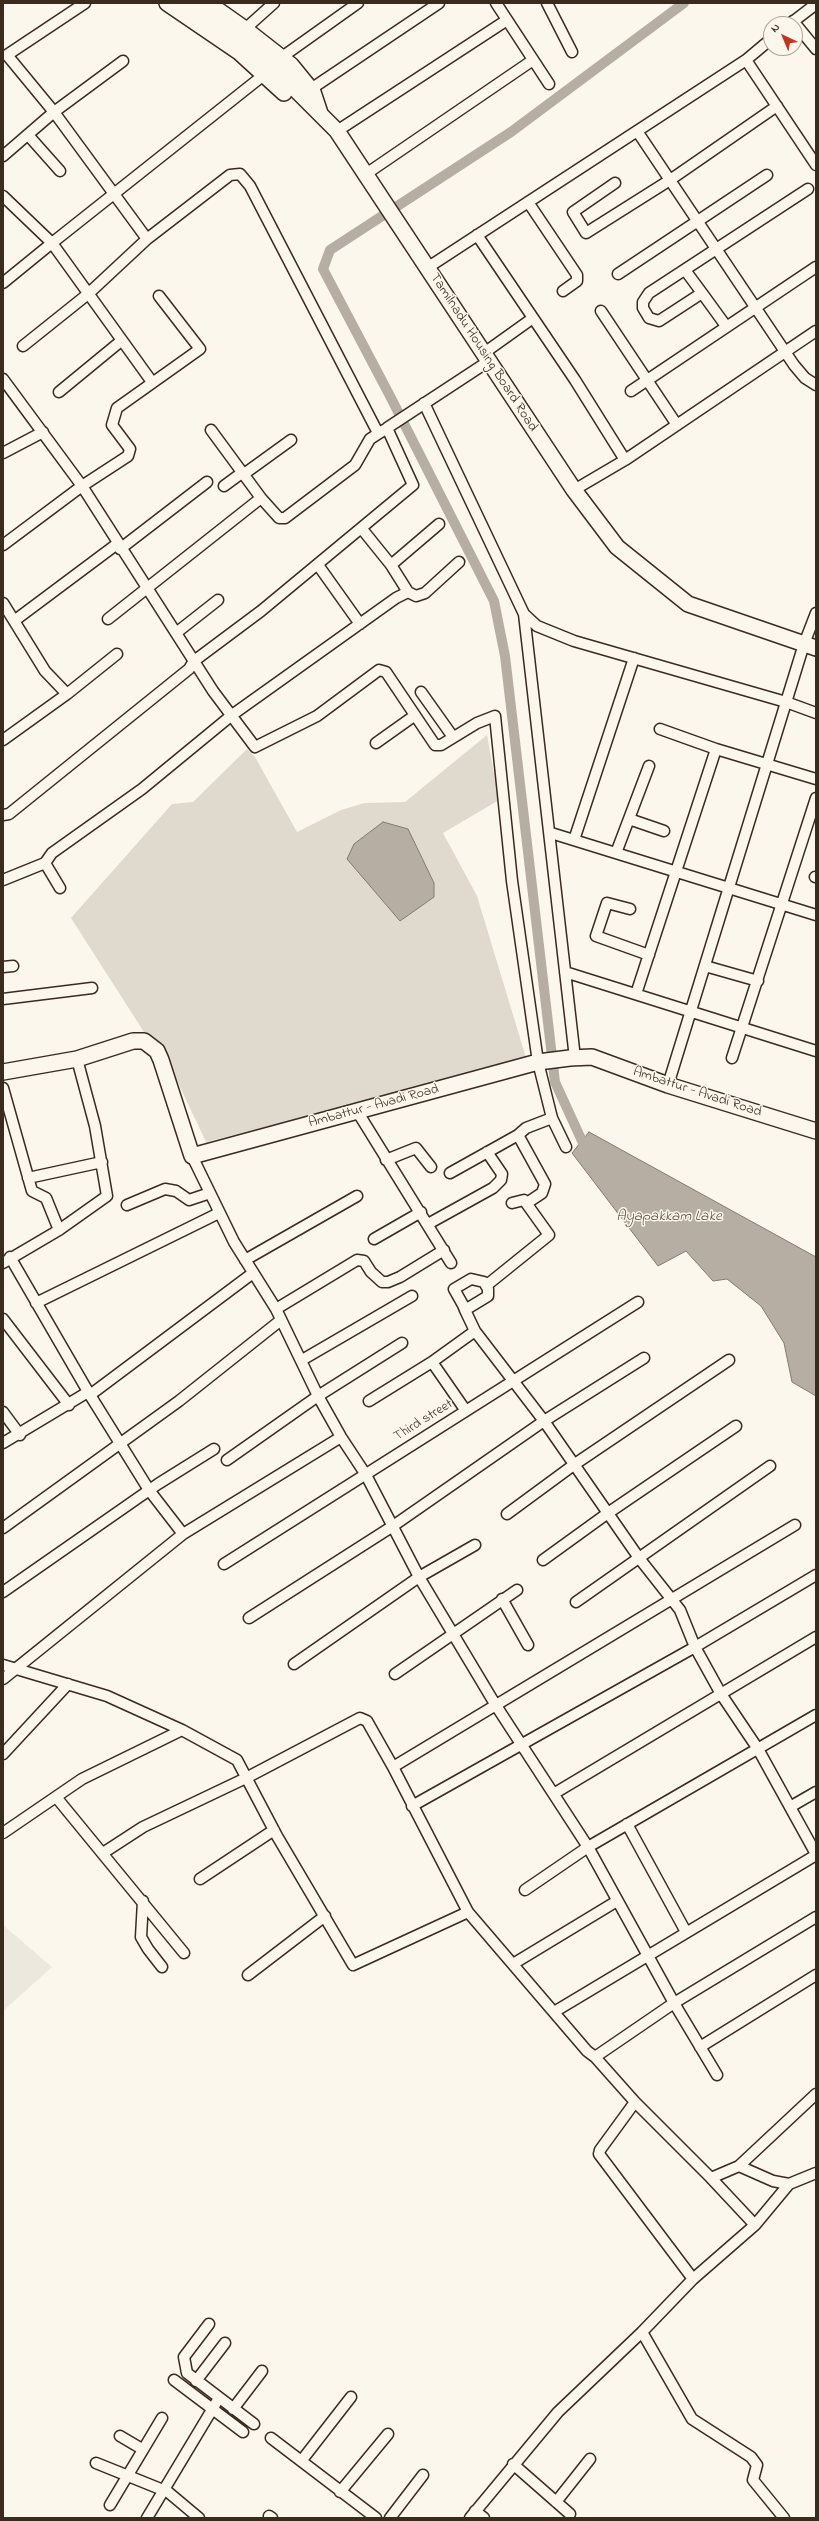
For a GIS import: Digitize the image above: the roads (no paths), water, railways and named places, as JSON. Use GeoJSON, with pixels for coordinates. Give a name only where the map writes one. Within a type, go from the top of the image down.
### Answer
{"type":"FeatureCollection","features":[{"type":"Feature","properties":{"kind":"street"},"geometry":{"type":"LineString","coordinates":[[84,3],[7,55],[54,112],[147,239]]}},
{"type":"Feature","properties":{"kind":"street"},"geometry":{"type":"LineString","coordinates":[[168,3],[220,38],[265,74],[298,107],[320,114]]}},
{"type":"Feature","properties":{"kind":"street"},"geometry":{"type":"LineString","coordinates":[[188,3],[252,48],[306,92]]}},
{"type":"Feature","properties":{"kind":"street"},"geometry":{"type":"LineString","coordinates":[[208,3],[246,29],[282,57],[320,114]]}},
{"type":"Feature","properties":{"kind":"street"},"geometry":{"type":"LineString","coordinates":[[246,29],[274,3]]}},
{"type":"Feature","properties":{"kind":"street"},"geometry":{"type":"LineString","coordinates":[[282,57],[358,3]]}},
{"type":"Feature","properties":{"kind":"street"},"geometry":{"type":"LineString","coordinates":[[306,92],[439,3]]}},
{"type":"Feature","properties":{"kind":"street"},"geometry":{"type":"LineString","coordinates":[[496,3],[549,84]]}},
{"type":"Feature","properties":{"kind":"street"},"geometry":{"type":"LineString","coordinates":[[547,3],[572,52]]}},
{"type":"Feature","properties":{"kind":"street"},"geometry":{"type":"LineString","coordinates":[[801,16],[816,4]]}},
{"type":"Feature","properties":{"kind":"street"},"geometry":{"type":"LineString","coordinates":[[337,130],[507,20]]}},
{"type":"Feature","properties":{"kind":"street"},"geometry":{"type":"LineString","coordinates":[[803,35],[816,49]]}},
{"type":"Feature","properties":{"kind":"street"},"geometry":{"type":"LineString","coordinates":[[427,268],[746,60],[763,46]]}},
{"type":"Feature","properties":{"kind":"street"},"geometry":{"type":"LineString","coordinates":[[366,174],[533,60]]}},
{"type":"Feature","properties":{"kind":"street"},"geometry":{"type":"LineString","coordinates":[[746,60],[816,165]]}},
{"type":"Feature","properties":{"kind":"street"},"geometry":{"type":"LineString","coordinates":[[3,156],[54,112],[123,61]]}},
{"type":"Feature","properties":{"kind":"street"},"geometry":{"type":"LineString","coordinates":[[3,283],[265,74]]}},
{"type":"Feature","properties":{"kind":"street"},"geometry":{"type":"LineString","coordinates":[[616,184],[572,212],[586,233],[670,180],[776,106]]}},
{"type":"Feature","properties":{"kind":"street","name":"Tamilnadu Housing Board Road"},"geometry":{"type":"LineString","coordinates":[[320,114],[337,130],[574,490],[617,547],[688,604],[810,646]]}},
{"type":"Feature","properties":{"kind":"street"},"geometry":{"type":"LineString","coordinates":[[637,131],[805,378],[816,385]]}},
{"type":"Feature","properties":{"kind":"street"},"geometry":{"type":"LineString","coordinates":[[28,135],[60,170]]}},
{"type":"Feature","properties":{"kind":"street"},"geometry":{"type":"LineString","coordinates":[[3,815],[9,814],[189,669],[194,661],[318,566],[413,485],[386,428],[245,177],[240,174],[230,175],[147,239],[88,294],[23,346]]}},
{"type":"Feature","properties":{"kind":"street"},"geometry":{"type":"LineString","coordinates":[[618,274],[767,175]]}},
{"type":"Feature","properties":{"kind":"street"},"geometry":{"type":"LineString","coordinates":[[702,293],[659,321],[654,321],[646,314],[643,302],[649,293],[808,189]]}},
{"type":"Feature","properties":{"kind":"street"},"geometry":{"type":"LineString","coordinates":[[3,196],[52,243],[121,341],[152,382]]}},
{"type":"Feature","properties":{"kind":"street"},"geometry":{"type":"LineString","coordinates":[[528,202],[577,275],[577,280],[563,291]]}},
{"type":"Feature","properties":{"kind":"street"},"geometry":{"type":"LineString","coordinates":[[477,236],[534,318],[625,460]]}},
{"type":"Feature","properties":{"kind":"street"},"geometry":{"type":"LineString","coordinates":[[630,392],[726,326],[816,267]]}},
{"type":"Feature","properties":{"kind":"street"},"geometry":{"type":"LineString","coordinates":[[685,270],[726,326]]}},
{"type":"Feature","properties":{"kind":"street"},"geometry":{"type":"LineString","coordinates":[[3,545],[82,486],[128,456],[130,449],[112,425],[113,416],[118,408],[152,382],[200,349],[160,296]]}},
{"type":"Feature","properties":{"kind":"street"},"geometry":{"type":"LineString","coordinates":[[601,311],[677,424]]}},
{"type":"Feature","properties":{"kind":"street"},"geometry":{"type":"LineString","coordinates":[[211,430],[261,498],[279,518],[285,518],[355,464],[361,458],[365,445],[386,428],[406,416],[486,357],[534,318]]}},
{"type":"Feature","properties":{"kind":"street"},"geometry":{"type":"LineString","coordinates":[[574,490],[625,460],[816,331]]}},
{"type":"Feature","properties":{"kind":"street"},"geometry":{"type":"LineString","coordinates":[[59,392],[121,341]]}},
{"type":"Feature","properties":{"kind":"street"},"geometry":{"type":"LineString","coordinates":[[3,379],[82,486],[119,547],[148,587],[194,661],[255,747],[316,716],[379,670],[386,672],[414,716],[435,745],[441,745],[484,719],[495,716],[512,881],[541,1062],[552,1118],[566,1147]]}},
{"type":"Feature","properties":{"kind":"street"},"geometry":{"type":"LineString","coordinates":[[424,403],[524,614],[527,656],[551,833],[565,972],[568,1058]]}},
{"type":"Feature","properties":{"kind":"street"},"geometry":{"type":"LineString","coordinates":[[3,453],[43,432]]}},
{"type":"Feature","properties":{"kind":"street"},"geometry":{"type":"LineString","coordinates":[[224,486],[291,440]]}},
{"type":"Feature","properties":{"kind":"street"},"geometry":{"type":"LineString","coordinates":[[14,621],[119,547],[207,482]]}},
{"type":"Feature","properties":{"kind":"street"},"geometry":{"type":"LineString","coordinates":[[108,619],[261,498]]}},
{"type":"Feature","properties":{"kind":"street"},"geometry":{"type":"LineString","coordinates":[[391,565],[439,524]]}},
{"type":"Feature","properties":{"kind":"street"},"geometry":{"type":"LineString","coordinates":[[362,529],[391,565],[408,592],[421,596],[459,562]]}},
{"type":"Feature","properties":{"kind":"street"},"geometry":{"type":"LineString","coordinates":[[318,566],[360,624]]}},
{"type":"Feature","properties":{"kind":"street"},"geometry":{"type":"LineString","coordinates":[[3,880],[45,863],[52,854],[142,789],[232,715],[360,624],[408,592]]}},
{"type":"Feature","properties":{"kind":"street"},"geometry":{"type":"LineString","coordinates":[[176,632],[218,600]]}},
{"type":"Feature","properties":{"kind":"street"},"geometry":{"type":"LineString","coordinates":[[3,603],[45,672],[67,694]]}},
{"type":"Feature","properties":{"kind":"street"},"geometry":{"type":"LineString","coordinates":[[668,1085],[786,702],[810,646],[816,613]]}},
{"type":"Feature","properties":{"kind":"street"},"geometry":{"type":"LineString","coordinates":[[524,614],[537,626],[566,638],[786,702],[816,713]]}},
{"type":"Feature","properties":{"kind":"street"},"geometry":{"type":"LineString","coordinates":[[3,740],[67,694],[117,654]]}},
{"type":"Feature","properties":{"kind":"street"},"geometry":{"type":"LineString","coordinates":[[574,840],[634,658]]}},
{"type":"Feature","properties":{"kind":"street"},"geometry":{"type":"LineString","coordinates":[[421,692],[454,737]]}},
{"type":"Feature","properties":{"kind":"street"},"geometry":{"type":"LineString","coordinates":[[376,743],[414,716]]}},
{"type":"Feature","properties":{"kind":"street"},"geometry":{"type":"LineString","coordinates":[[660,729],[716,749],[768,763],[816,779]]}},
{"type":"Feature","properties":{"kind":"street"},"geometry":{"type":"LineString","coordinates":[[636,994],[716,749]]}},
{"type":"Feature","properties":{"kind":"street"},"geometry":{"type":"LineString","coordinates":[[616,853],[649,766]]}},
{"type":"Feature","properties":{"kind":"street"},"geometry":{"type":"LineString","coordinates":[[732,1058],[783,905],[816,798]]}},
{"type":"Feature","properties":{"kind":"street"},"geometry":{"type":"LineString","coordinates":[[629,818],[664,831]]}},
{"type":"Feature","properties":{"kind":"street"},"geometry":{"type":"LineString","coordinates":[[551,833],[816,915]]}},
{"type":"Feature","properties":{"kind":"street"},"geometry":{"type":"LineString","coordinates":[[45,863],[60,888]]}},
{"type":"Feature","properties":{"kind":"street"},"geometry":{"type":"LineString","coordinates":[[630,909],[607,903],[596,936],[649,955]]}},
{"type":"Feature","properties":{"kind":"street"},"geometry":{"type":"LineString","coordinates":[[705,966],[758,981]]}},
{"type":"Feature","properties":{"kind":"street"},"geometry":{"type":"LineString","coordinates":[[565,972],[816,1051]]}},
{"type":"Feature","properties":{"kind":"street"},"geometry":{"type":"LineString","coordinates":[[3,999],[92,988]]}},
{"type":"Feature","properties":{"kind":"street"},"geometry":{"type":"LineString","coordinates":[[3,1072],[77,1059],[133,1042],[144,1042],[153,1047],[162,1060],[192,1156],[219,1213],[245,1260],[282,1320],[318,1396],[341,1437],[366,1475],[419,1577],[495,1704],[521,1745],[555,1793],[588,1847],[674,2004],[717,2075]]}},
{"type":"Feature","properties":{"kind":"street","name":"Ambattur - Avadi Road"},"geometry":{"type":"LineString","coordinates":[[192,1156],[541,1062],[568,1058],[592,1057],[668,1085],[816,1131]]}},
{"type":"Feature","properties":{"kind":"street"},"geometry":{"type":"LineString","coordinates":[[77,1059],[95,1126],[107,1196],[59,1230],[6,1260],[36,1303],[89,1394],[149,1490],[183,1534]]}},
{"type":"Feature","properties":{"kind":"street"},"geometry":{"type":"LineString","coordinates":[[3,1088],[32,1191],[46,1198],[59,1230]]}},
{"type":"Feature","properties":{"kind":"street"},"geometry":{"type":"LineString","coordinates":[[357,1111],[386,1160],[421,1212],[451,1263]]}},
{"type":"Feature","properties":{"kind":"street"},"geometry":{"type":"LineString","coordinates":[[450,1173],[518,1135],[526,1128],[552,1118]]}},
{"type":"Feature","properties":{"kind":"street"},"geometry":{"type":"LineString","coordinates":[[518,1135],[545,1184],[542,1193],[527,1203]]}},
{"type":"Feature","properties":{"kind":"street"},"geometry":{"type":"LineString","coordinates":[[386,1160],[416,1148],[432,1167]]}},
{"type":"Feature","properties":{"kind":"street"},"geometry":{"type":"LineString","coordinates":[[428,1224],[494,1188],[501,1180],[502,1174],[487,1152]]}},
{"type":"Feature","properties":{"kind":"street"},"geometry":{"type":"LineString","coordinates":[[28,1178],[102,1162]]}},
{"type":"Feature","properties":{"kind":"street"},"geometry":{"type":"LineString","coordinates":[[127,1205],[165,1189],[176,1191],[189,1200],[210,1194]]}},
{"type":"Feature","properties":{"kind":"street"},"geometry":{"type":"LineString","coordinates":[[245,1260],[357,1196]]}},
{"type":"Feature","properties":{"kind":"street"},"geometry":{"type":"LineString","coordinates":[[487,1285],[550,1235],[527,1203],[520,1200],[512,1203]]}},
{"type":"Feature","properties":{"kind":"street"},"geometry":{"type":"LineString","coordinates":[[374,1239],[421,1212]]}},
{"type":"Feature","properties":{"kind":"street"},"geometry":{"type":"LineString","coordinates":[[36,1303],[219,1213]]}},
{"type":"Feature","properties":{"kind":"street"},"geometry":{"type":"LineString","coordinates":[[276,1309],[357,1260],[364,1261],[371,1272],[382,1282],[388,1282],[400,1277],[444,1250]]}},
{"type":"Feature","properties":{"kind":"street"},"geometry":{"type":"LineString","coordinates":[[3,1444],[89,1394],[253,1273]]}},
{"type":"Feature","properties":{"kind":"street"},"geometry":{"type":"LineString","coordinates":[[464,1310],[488,1296],[487,1285],[484,1282],[471,1279],[454,1289],[464,1310],[476,1331],[575,1464],[639,1558],[680,1610],[695,1647],[721,1694],[758,1749],[816,1854],[554,2012]]}},
{"type":"Feature","properties":{"kind":"street"},"geometry":{"type":"LineString","coordinates":[[302,1360],[412,1296]]}},
{"type":"Feature","properties":{"kind":"street","name":"Third street"},"geometry":{"type":"LineString","coordinates":[[224,1564],[638,1302]]}},
{"type":"Feature","properties":{"kind":"street"},"geometry":{"type":"LineString","coordinates":[[3,1319],[69,1405]]}},
{"type":"Feature","properties":{"kind":"street"},"geometry":{"type":"LineString","coordinates":[[3,1528],[179,1401],[282,1320]]}},
{"type":"Feature","properties":{"kind":"street"},"geometry":{"type":"LineString","coordinates":[[368,1401],[432,1362],[476,1331]]}},
{"type":"Feature","properties":{"kind":"street"},"geometry":{"type":"LineString","coordinates":[[227,1460],[318,1396],[402,1343]]}},
{"type":"Feature","properties":{"kind":"street"},"geometry":{"type":"LineString","coordinates":[[249,1618],[393,1526],[544,1421],[644,1358]]}},
{"type":"Feature","properties":{"kind":"street"},"geometry":{"type":"LineString","coordinates":[[507,1514],[575,1464],[729,1360]]}},
{"type":"Feature","properties":{"kind":"street"},"geometry":{"type":"LineString","coordinates":[[432,1362],[466,1411]]}},
{"type":"Feature","properties":{"kind":"street"},"geometry":{"type":"LineString","coordinates":[[3,1412],[20,1435]]}},
{"type":"Feature","properties":{"kind":"street"},"geometry":{"type":"LineString","coordinates":[[543,1560],[608,1513],[736,1426]]}},
{"type":"Feature","properties":{"kind":"street"},"geometry":{"type":"LineString","coordinates":[[3,1679],[183,1534],[341,1437]]}},
{"type":"Feature","properties":{"kind":"street"},"geometry":{"type":"LineString","coordinates":[[3,1592],[149,1490],[214,1449]]}},
{"type":"Feature","properties":{"kind":"street"},"geometry":{"type":"LineString","coordinates":[[576,1602],[770,1466]]}},
{"type":"Feature","properties":{"kind":"street"},"geometry":{"type":"LineString","coordinates":[[393,1767],[495,1704],[795,1525]]}},
{"type":"Feature","properties":{"kind":"street"},"geometry":{"type":"LineString","coordinates":[[294,1664],[419,1577],[475,1545]]}},
{"type":"Feature","properties":{"kind":"street"},"geometry":{"type":"LineString","coordinates":[[412,1806],[695,1647],[816,1574]]}},
{"type":"Feature","properties":{"kind":"street"},"geometry":{"type":"LineString","coordinates":[[395,1674],[452,1633],[517,1590]]}},
{"type":"Feature","properties":{"kind":"street"},"geometry":{"type":"LineString","coordinates":[[502,1599],[528,1645]]}},
{"type":"Feature","properties":{"kind":"street"},"geometry":{"type":"LineString","coordinates":[[555,1793],[816,1637]]}},
{"type":"Feature","properties":{"kind":"street"},"geometry":{"type":"LineString","coordinates":[[3,1665],[107,1696],[182,1730],[237,1760],[274,1830],[353,1965],[468,1912]]}},
{"type":"Feature","properties":{"kind":"street"},"geometry":{"type":"LineString","coordinates":[[3,1754],[68,1684]]}},
{"type":"Feature","properties":{"kind":"street"},"geometry":{"type":"LineString","coordinates":[[525,1890],[588,1847],[816,1716]]}},
{"type":"Feature","properties":{"kind":"street"},"geometry":{"type":"LineString","coordinates":[[103,1853],[143,1827],[246,1778],[360,1718],[367,1721],[393,1767],[468,1912],[587,2051],[595,2057],[635,2102],[711,2178],[755,2225]]}},
{"type":"Feature","properties":{"kind":"street"},"geometry":{"type":"LineString","coordinates":[[3,1833],[82,1779],[182,1730]]}},
{"type":"Feature","properties":{"kind":"street"},"geometry":{"type":"LineString","coordinates":[[790,1807],[816,1792]]}},
{"type":"Feature","properties":{"kind":"street"},"geometry":{"type":"LineString","coordinates":[[56,1797],[184,1953]]}},
{"type":"Feature","properties":{"kind":"street"},"geometry":{"type":"LineString","coordinates":[[627,1824],[686,1932]]}},
{"type":"Feature","properties":{"kind":"street"},"geometry":{"type":"LineString","coordinates":[[200,1879],[274,1830]]}},
{"type":"Feature","properties":{"kind":"street"},"geometry":{"type":"LineString","coordinates":[[142,1901],[141,1937],[148,1950],[162,1967]]}},
{"type":"Feature","properties":{"kind":"street"},"geometry":{"type":"LineString","coordinates":[[513,1964],[617,1901]]}},
{"type":"Feature","properties":{"kind":"street"},"geometry":{"type":"LineString","coordinates":[[248,1975],[325,1916]]}},
{"type":"Feature","properties":{"kind":"street"},"geometry":{"type":"LineString","coordinates":[[595,2057],[674,2004],[816,1917]]}},
{"type":"Feature","properties":{"kind":"street"},"geometry":{"type":"LineString","coordinates":[[700,2047],[816,1975]]}},
{"type":"Feature","properties":{"kind":"street"},"geometry":{"type":"LineString","coordinates":[[711,2178],[739,2166],[816,2094]]}},
{"type":"Feature","properties":{"kind":"street"},"geometry":{"type":"LineString","coordinates":[[635,2102],[600,2150],[599,2154],[693,2279]]}},
{"type":"Feature","properties":{"kind":"street"},"geometry":{"type":"LineString","coordinates":[[739,2166],[773,2181],[789,2184]]}},
{"type":"Feature","properties":{"kind":"street"},"geometry":{"type":"LineString","coordinates":[[484,2518],[473,2514],[513,2464],[558,2412],[642,2332],[693,2279],[755,2225],[789,2184],[816,2173]]}},
{"type":"Feature","properties":{"kind":"street"},"geometry":{"type":"LineString","coordinates":[[208,2324],[184,2357],[187,2373],[254,2424]]}},
{"type":"Feature","properties":{"kind":"street"},"geometry":{"type":"LineString","coordinates":[[642,2332],[692,2419],[751,2457],[757,2465],[753,2480],[784,2518]]}},
{"type":"Feature","properties":{"kind":"street"},"geometry":{"type":"LineString","coordinates":[[196,2381],[225,2343]]}},
{"type":"Feature","properties":{"kind":"street"},"geometry":{"type":"LineString","coordinates":[[234,2409],[262,2371]]}},
{"type":"Feature","properties":{"kind":"street"},"geometry":{"type":"LineString","coordinates":[[174,2380],[243,2432]]}},
{"type":"Feature","properties":{"kind":"street"},"geometry":{"type":"LineString","coordinates":[[302,2460],[351,2397]]}},
{"type":"Feature","properties":{"kind":"street"},"geometry":{"type":"LineString","coordinates":[[147,2518],[162,2489],[219,2398]]}},
{"type":"Feature","properties":{"kind":"street"},"geometry":{"type":"LineString","coordinates":[[110,2505],[142,2449],[162,2418]]}},
{"type":"Feature","properties":{"kind":"street"},"geometry":{"type":"LineString","coordinates":[[340,2492],[388,2434]]}},
{"type":"Feature","properties":{"kind":"street"},"geometry":{"type":"LineString","coordinates":[[120,2436],[142,2449]]}},
{"type":"Feature","properties":{"kind":"street"},"geometry":{"type":"LineString","coordinates":[[271,2438],[302,2460],[340,2492],[372,2516]]}},
{"type":"Feature","properties":{"kind":"street"},"geometry":{"type":"LineString","coordinates":[[556,2502],[590,2459]]}},
{"type":"Feature","properties":{"kind":"street"},"geometry":{"type":"LineString","coordinates":[[96,2463],[162,2489],[199,2518]]}},
{"type":"Feature","properties":{"kind":"street"},"geometry":{"type":"LineString","coordinates":[[513,2464],[570,2514]]}},
{"type":"Feature","properties":{"kind":"street"},"geometry":{"type":"LineString","coordinates":[[390,2518],[423,2475]]}},
{"type":"Feature","properties":{"kind":"water"},"geometry":{"type":"Polygon","coordinates":[[[383,822],[408,829],[434,883],[434,897],[400,921],[347,859],[354,844],[383,822]]]}},
{"type":"Feature","properties":{"kind":"water","name":"Ayapakkam Lake"},"geometry":{"type":"Polygon","coordinates":[[[589,1132],[816,1257],[816,1396],[792,1382],[784,1343],[761,1306],[727,1279],[713,1281],[686,1251],[658,1266],[572,1153],[589,1132]]]}},
{"type":"Feature","properties":{"kind":"waterway"},"geometry":{"type":"LineString","coordinates":[[582,1141],[555,1082],[505,656],[494,601],[390,396],[323,269],[330,250],[511,132],[684,3]]}}]}
